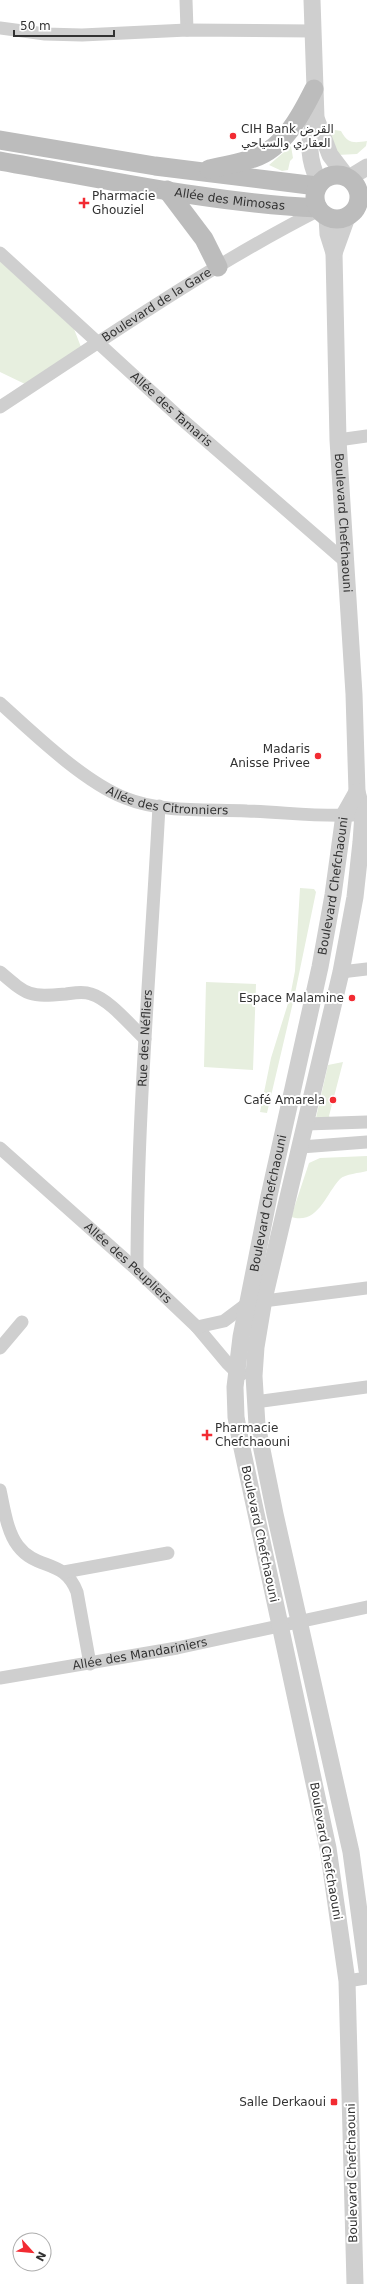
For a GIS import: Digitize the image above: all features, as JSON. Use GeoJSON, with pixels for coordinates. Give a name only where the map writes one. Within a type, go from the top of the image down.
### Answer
{"type":"FeatureCollection","features":[{"type":"Feature","properties":{"kind":"main road"},"geometry":{"type":"LineString","coordinates":[[200,171],[255,158],[272,148],[297,119],[314,89]]}},
{"type":"Feature","properties":{"kind":"main road","name":"Allée des Mimosas"},"geometry":{"type":"LineString","coordinates":[[0,140],[200,171],[318,185]]}},
{"type":"Feature","properties":{"kind":"main road","name":"Allée des Mimosas"},"geometry":{"type":"LineString","coordinates":[[0,161],[167,190],[321,212]]}},
{"type":"Feature","properties":{"kind":"main road"},"geometry":{"type":"LineString","coordinates":[[331,176],[355,184],[358,203],[355,216],[341,219],[321,212],[314,197],[318,185],[331,176]]}},
{"type":"Feature","properties":{"kind":"main road"},"geometry":{"type":"LineString","coordinates":[[167,190],[204,239],[218,267]]}},
{"type":"Feature","properties":{"kind":"street"},"geometry":{"type":"LineString","coordinates":[[186,0],[187,30]]}},
{"type":"Feature","properties":{"kind":"street"},"geometry":{"type":"LineString","coordinates":[[312,0],[316,118],[330,155],[355,184],[367,167]]}},
{"type":"Feature","properties":{"kind":"street"},"geometry":{"type":"LineString","coordinates":[[0,28],[45,34],[82,35],[187,30],[313,31]]}},
{"type":"Feature","properties":{"kind":"street"},"geometry":{"type":"LineString","coordinates":[[316,118],[311,130],[309,147],[318,185]]}},
{"type":"Feature","properties":{"kind":"street","name":"Boulevard Chefchaouni"},"geometry":{"type":"LineString","coordinates":[[321,212],[334,253],[338,440],[356,733],[357,792],[365,814],[355,897],[341,972],[301,1147],[236,1372],[236,1417],[279,1625],[328,1848],[347,1982],[355,2284]]}},
{"type":"Feature","properties":{"kind":"street","name":"Boulevard de la Gare"},"geometry":{"type":"LineString","coordinates":[[0,407],[177,291],[261,240],[321,212]]}},
{"type":"Feature","properties":{"kind":"street","name":"Boulevard Chefchaouni"},"geometry":{"type":"LineString","coordinates":[[334,253],[355,216]]}},
{"type":"Feature","properties":{"kind":"street","name":"Allée des Tamaris"},"geometry":{"type":"LineString","coordinates":[[0,253],[98,344],[346,562]]}},
{"type":"Feature","properties":{"kind":"street"},"geometry":{"type":"LineString","coordinates":[[338,440],[367,436]]}},
{"type":"Feature","properties":{"kind":"street","name":"Allée des Citronniers"},"geometry":{"type":"LineString","coordinates":[[0,702],[42,741],[92,779],[123,797],[139,803],[159,806],[344,815],[365,814]]}},
{"type":"Feature","properties":{"kind":"street","name":"Boulevard Chefchaouni"},"geometry":{"type":"LineString","coordinates":[[357,792],[344,815],[333,895],[321,961],[269,1196],[256,1301],[256,1348],[254,1376],[257,1425],[272,1499],[351,1852],[367,1970]]}},
{"type":"Feature","properties":{"kind":"street","name":"Rue des Néfliers"},"geometry":{"type":"LineString","coordinates":[[137,1270],[145,1039],[152,945],[159,806]]}},
{"type":"Feature","properties":{"kind":"street"},"geometry":{"type":"LineString","coordinates":[[341,972],[367,970]]}},
{"type":"Feature","properties":{"kind":"street"},"geometry":{"type":"LineString","coordinates":[[0,972],[31,995],[46,996],[83,993],[97,996],[109,1005],[145,1039]]}},
{"type":"Feature","properties":{"kind":"street"},"geometry":{"type":"LineString","coordinates":[[306,1124],[367,1122]]}},
{"type":"Feature","properties":{"kind":"street"},"geometry":{"type":"LineString","coordinates":[[301,1147],[367,1142]]}},
{"type":"Feature","properties":{"kind":"street","name":"Allée des Peupliers"},"geometry":{"type":"LineString","coordinates":[[0,1148],[137,1270],[197,1327],[236,1372]]}},
{"type":"Feature","properties":{"kind":"street"},"geometry":{"type":"LineString","coordinates":[[197,1327],[224,1320],[256,1301],[367,1288]]}},
{"type":"Feature","properties":{"kind":"street"},"geometry":{"type":"LineString","coordinates":[[0,1348],[22,1322]]}},
{"type":"Feature","properties":{"kind":"street"},"geometry":{"type":"LineString","coordinates":[[236,1372],[254,1376]]}},
{"type":"Feature","properties":{"kind":"street"},"geometry":{"type":"LineString","coordinates":[[256,1402],[367,1388]]}},
{"type":"Feature","properties":{"kind":"street"},"geometry":{"type":"LineString","coordinates":[[0,1490],[12,1536],[18,1546],[31,1558],[64,1572],[73,1582],[77,1592],[90,1664]]}},
{"type":"Feature","properties":{"kind":"street"},"geometry":{"type":"LineString","coordinates":[[64,1572],[168,1552]]}},
{"type":"Feature","properties":{"kind":"street","name":"Allée des Mandariniers"},"geometry":{"type":"LineString","coordinates":[[0,1678],[90,1664],[176,1648],[367,1607]]}},
{"type":"Feature","properties":{"kind":"street"},"geometry":{"type":"LineString","coordinates":[[347,1982],[367,1978]]}},
{"type":"Feature","properties":{"kind":"green space"},"geometry":{"type":"Polygon","coordinates":[[[335,130],[341,131],[346,138],[352,142],[367,141],[366,146],[357,154],[337,155],[331,137],[335,130]]]}},
{"type":"Feature","properties":{"kind":"green space"},"geometry":{"type":"Polygon","coordinates":[[[291,146],[293,158],[290,161],[288,170],[282,171],[269,165],[291,146]]]}},
{"type":"Feature","properties":{"kind":"green space"},"geometry":{"type":"Polygon","coordinates":[[[0,261],[74,329],[81,347],[25,384],[0,372],[0,261]]]}},
{"type":"Feature","properties":{"kind":"green space"},"geometry":{"type":"Polygon","coordinates":[[[300,888],[314,889],[316,892],[294,998],[267,1113],[260,1112],[271,1058],[290,997],[295,971],[300,888]]]}},
{"type":"Feature","properties":{"kind":"green space"},"geometry":{"type":"Polygon","coordinates":[[[206,982],[256,984],[253,1070],[204,1067],[206,982]]]}},
{"type":"Feature","properties":{"kind":"green space"},"geometry":{"type":"Polygon","coordinates":[[[343,1062],[329,1116],[332,1121],[315,1122],[328,1065],[343,1062]]]}},
{"type":"Feature","properties":{"kind":"green space"},"geometry":{"type":"Polygon","coordinates":[[[367,1156],[367,1171],[342,1177],[320,1207],[308,1217],[291,1217],[309,1163],[320,1158],[367,1156]]]}},
{"type":"Feature","properties":{"kind":"place","name":"CIH Bank القرض العقاري والسياحي"},"geometry":{"type":"Point","coordinates":[233,136]}},
{"type":"Feature","properties":{"kind":"place","name":"Pharmacie Ghouziel"},"geometry":{"type":"Point","coordinates":[84,203]}},
{"type":"Feature","properties":{"kind":"place","name":"Madaris Anisse Privee"},"geometry":{"type":"Point","coordinates":[318,756]}},
{"type":"Feature","properties":{"kind":"place","name":"Espace Malamine"},"geometry":{"type":"Point","coordinates":[352,998]}},
{"type":"Feature","properties":{"kind":"place","name":"Café Amarela"},"geometry":{"type":"Point","coordinates":[333,1100]}},
{"type":"Feature","properties":{"kind":"place","name":"Pharmacie Chefchaouni"},"geometry":{"type":"Point","coordinates":[207,1435]}},
{"type":"Feature","properties":{"kind":"place","name":"Salle Derkaoui"},"geometry":{"type":"Point","coordinates":[334,2102]}}]}
